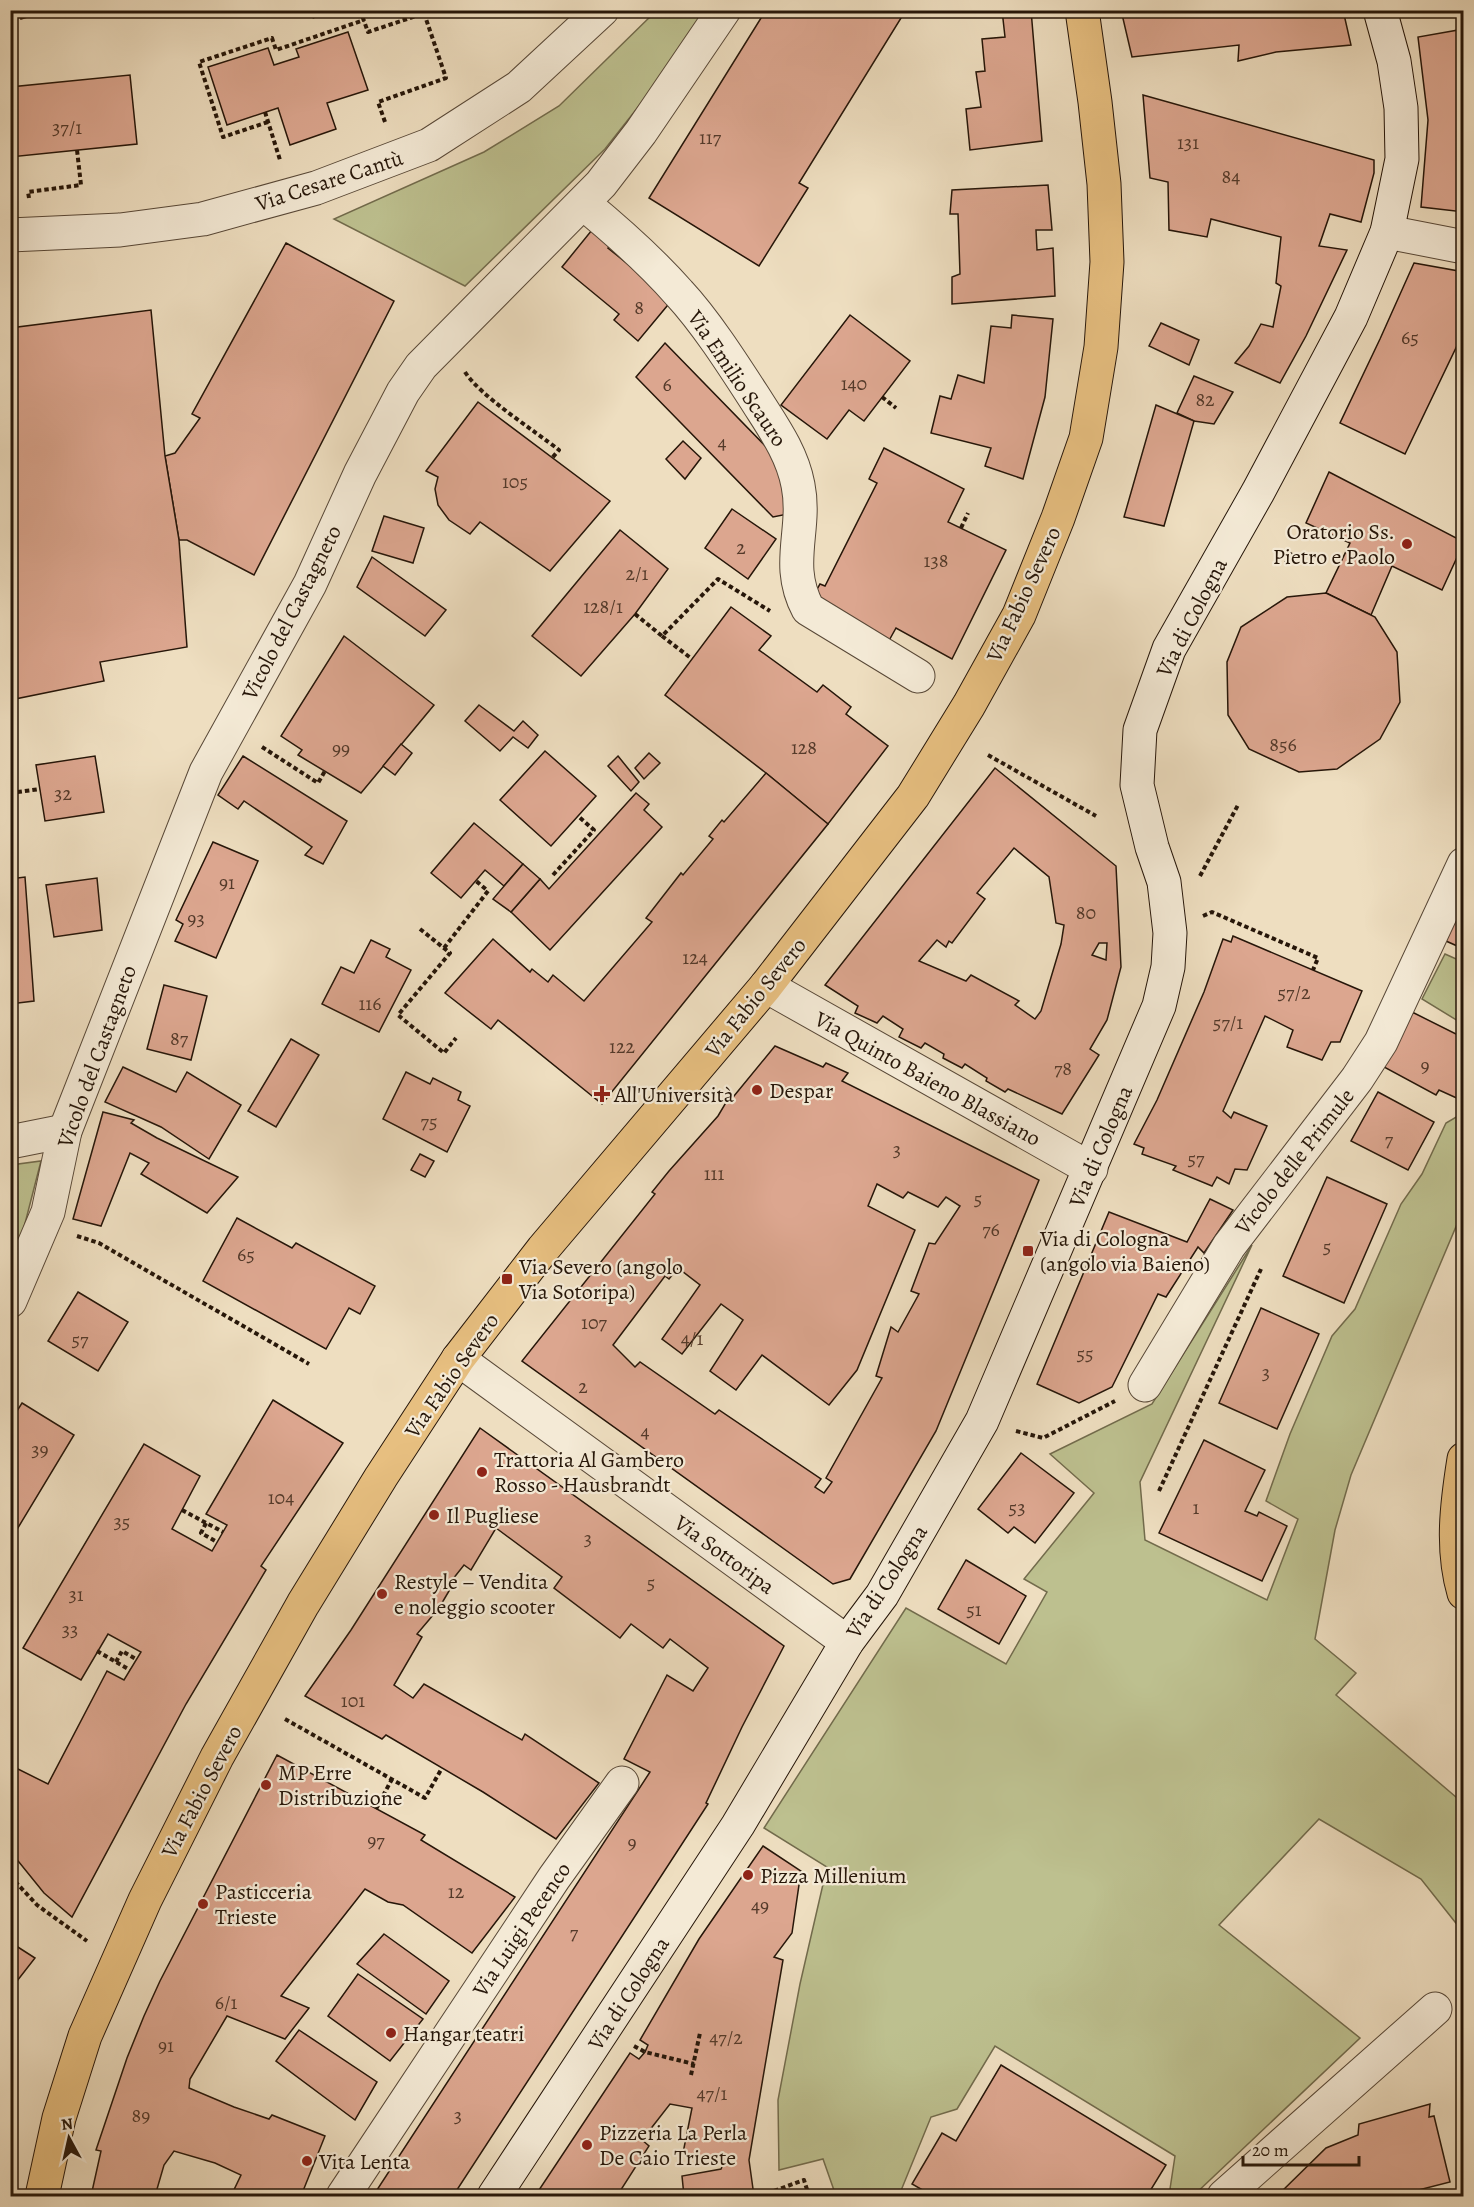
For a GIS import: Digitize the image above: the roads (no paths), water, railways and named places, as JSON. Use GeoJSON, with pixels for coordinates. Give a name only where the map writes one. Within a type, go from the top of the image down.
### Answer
{"type":"FeatureCollection","features":[{"type":"Feature","properties":{"kind":"main road","name":"Via Fabio Severo"},"geometry":{"type":"LineString","coordinates":[[42,2196],[59,2118],[85,2036],[145,1900],[217,1757],[303,1604],[381,1477],[458,1359],[543,1249],[766,986],[913,796],[969,705],[1019,615],[1058,519],[1086,438],[1101,347],[1107,262],[1104,184],[1082,10]]}},
{"type":"Feature","properties":{"kind":"main road"},"geometry":{"type":"LineString","coordinates":[[1464,1459],[1456,1528],[1457,1560],[1464,1593]]}},
{"type":"Feature","properties":{"kind":"street","name":"Via Cesare Cantù"},"geometry":{"type":"LineString","coordinates":[[10,235],[120,230],[203,219],[316,188],[418,150],[519,87],[602,10]]}},
{"type":"Feature","properties":{"kind":"street","name":"Vicolo del Castagneto"},"geometry":{"type":"LineString","coordinates":[[10,1301],[48,1212],[64,1131],[206,772],[310,584],[360,474],[403,392],[421,366],[601,184],[641,132],[724,10]]}},
{"type":"Feature","properties":{"kind":"street","name":"Via di Cologna"},"geometry":{"type":"LineString","coordinates":[[494,2196],[738,1825],[847,1642],[882,1595],[982,1420],[1159,1006],[1168,967],[1170,933],[1164,882],[1152,847],[1137,785],[1140,730],[1169,650],[1258,492],[1351,317],[1388,232],[1402,159],[1401,108],[1394,61],[1380,10]]}},
{"type":"Feature","properties":{"kind":"street","name":"Via Emilio Scauro"},"geometry":{"type":"LineString","coordinates":[[583,202],[632,243],[681,294],[752,393],[790,456],[799,487],[799,529],[795,568],[800,594],[808,609],[918,676]]}},
{"type":"Feature","properties":{"kind":"street"},"geometry":{"type":"LineString","coordinates":[[1388,232],[1464,247]]}},
{"type":"Feature","properties":{"kind":"street","name":"Vicolo delle Primule"},"geometry":{"type":"LineString","coordinates":[[1145,1385],[1228,1246],[1357,1079],[1381,1042],[1464,864]]}},
{"type":"Feature","properties":{"kind":"street","name":"Via Quinto Baieno Blassiano"},"geometry":{"type":"LineString","coordinates":[[766,986],[1091,1169]]}},
{"type":"Feature","properties":{"kind":"street"},"geometry":{"type":"LineString","coordinates":[[10,1142],[64,1131]]}},
{"type":"Feature","properties":{"kind":"street","name":"Via Sottoripa"},"geometry":{"type":"LineString","coordinates":[[458,1359],[847,1642]]}},
{"type":"Feature","properties":{"kind":"street","name":"Via Luigi Pecenco"},"geometry":{"type":"LineString","coordinates":[[343,2196],[554,1878],[622,1783]]}},
{"type":"Feature","properties":{"kind":"street"},"geometry":{"type":"LineString","coordinates":[[1224,2196],[1435,2009]]}},
{"type":"Feature","properties":{"kind":"place","name":"Oratorio Ss. Pietro e Paolo"},"geometry":{"type":"Point","coordinates":[1407,544]}},
{"type":"Feature","properties":{"kind":"place","name":"Despar"},"geometry":{"type":"Point","coordinates":[757,1090]}},
{"type":"Feature","properties":{"kind":"place","name":"All'Università"},"geometry":{"type":"Point","coordinates":[602,1094]}},
{"type":"Feature","properties":{"kind":"place","name":"Via di Cologna (angolo via Baieno)"},"geometry":{"type":"Point","coordinates":[1028,1251]}},
{"type":"Feature","properties":{"kind":"place","name":"Via Severo (angolo Via Sotoripa)"},"geometry":{"type":"Point","coordinates":[507,1279]}},
{"type":"Feature","properties":{"kind":"place","name":"Trattoria Al Gambero Rosso - Hausbrandt"},"geometry":{"type":"Point","coordinates":[482,1472]}},
{"type":"Feature","properties":{"kind":"place","name":"Il Pugliese"},"geometry":{"type":"Point","coordinates":[434,1515]}},
{"type":"Feature","properties":{"kind":"place","name":"Restyle – Vendita e noleggio scooter"},"geometry":{"type":"Point","coordinates":[382,1594]}},
{"type":"Feature","properties":{"kind":"place","name":"MP Erre Distribuzione"},"geometry":{"type":"Point","coordinates":[266,1785]}},
{"type":"Feature","properties":{"kind":"place","name":"Pizza Millenium"},"geometry":{"type":"Point","coordinates":[748,1875]}},
{"type":"Feature","properties":{"kind":"place","name":"Pasticceria Trieste"},"geometry":{"type":"Point","coordinates":[203,1904]}},
{"type":"Feature","properties":{"kind":"place","name":"Hangar teatri"},"geometry":{"type":"Point","coordinates":[391,2033]}},
{"type":"Feature","properties":{"kind":"place","name":"Pizzeria La Perla De Caio Trieste"},"geometry":{"type":"Point","coordinates":[587,2145]}},
{"type":"Feature","properties":{"kind":"place","name":"Vita Lenta"},"geometry":{"type":"Point","coordinates":[307,2161]}}]}
